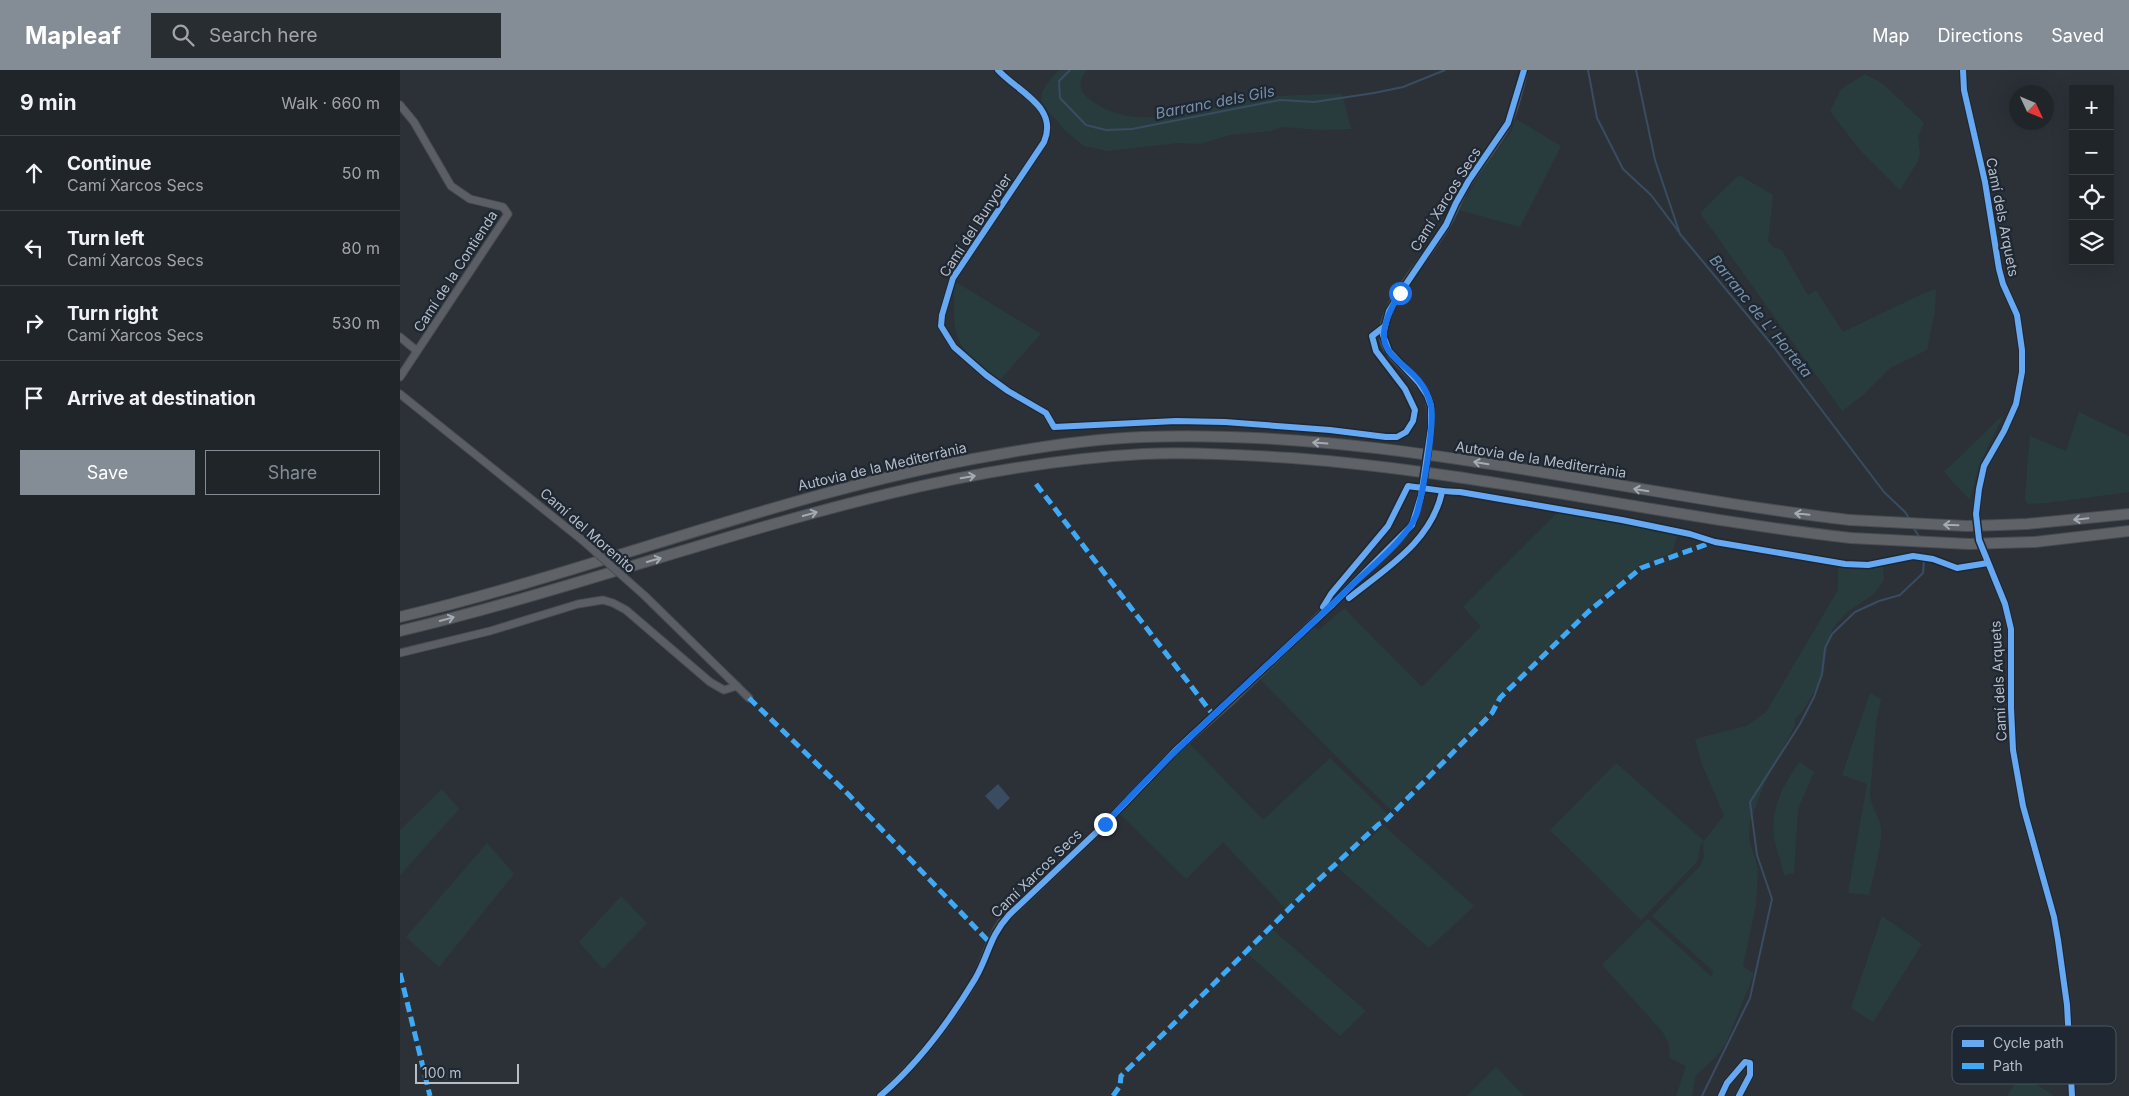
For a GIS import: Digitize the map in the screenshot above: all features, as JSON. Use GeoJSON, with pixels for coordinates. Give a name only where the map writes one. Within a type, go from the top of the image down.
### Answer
{"type":"FeatureCollection","features":[{"type":"Feature","properties":{"kind":"highway","name":"Autovia de la Mediterrània"},"geometry":{"type":"LineString","coordinates":[[400,617],[526,584],[798,500],[932,466],[1048,446],[1141,437],[1239,436],[1341,444],[1435,456],[1771,510],[1850,520],[1966,526],[2027,524],[2129,514]]}},
{"type":"Feature","properties":{"kind":"highway","name":"Autovia de la Mediterrània"},"geometry":{"type":"LineString","coordinates":[[400,631],[526,598],[807,515],[937,483],[1051,462],[1145,454],[1243,455],[1346,462],[1433,473],[1779,530],[1851,538],[1969,544],[2035,542],[2129,531]]}},
{"type":"Feature","properties":{"kind":"street","name":"Camí del Bunyoler"},"geometry":{"type":"LineString","coordinates":[[998,70],[1042,110],[1049,126],[1048,133],[1044,142],[954,278],[942,314],[941,326],[954,347],[1008,391],[1046,413],[1054,427]]}},
{"type":"Feature","properties":{"kind":"street","name":"Camí Xarcos Secs"},"geometry":{"type":"LineString","coordinates":[[880,1096],[911,1067],[965,995],[983,965],[995,932],[1002,924],[1105,824],[1175,750],[1230,702],[1412,525],[1421,496],[1431,428],[1431,406],[1420,383],[1388,352],[1383,335],[1385,326],[1389,311],[1446,225],[1469,180],[1508,123],[1524,70]]}},
{"type":"Feature","properties":{"kind":"street","name":"Camí dels Arquets"},"geometry":{"type":"LineString","coordinates":[[1963,70],[1964,90],[1985,182],[1999,269],[2003,284],[2017,315],[2022,350],[2022,372],[2016,404],[2004,431],[1984,466],[1976,514],[1979,540],[2005,604],[2010,629],[2013,750],[2023,806],[2054,918],[2067,1005],[2068,1026]]}},
{"type":"Feature","properties":{"kind":"street","name":"Camí de la Contienda"},"geometry":{"type":"LineString","coordinates":[[400,105],[414,122],[451,186],[470,199],[504,207],[508,214],[400,377]]}},
{"type":"Feature","properties":{"kind":"street"},"geometry":{"type":"LineString","coordinates":[[400,337],[417,351]]}},
{"type":"Feature","properties":{"kind":"street","name":"Camí del Morenito"},"geometry":{"type":"LineString","coordinates":[[400,394],[582,540],[645,596],[749,698]]}},
{"type":"Feature","properties":{"kind":"street"},"geometry":{"type":"LineString","coordinates":[[400,653],[490,630],[578,604],[603,600],[626,610],[710,682],[724,690],[737,686]]}},
{"type":"Feature","properties":{"kind":"street"},"geometry":{"type":"LineString","coordinates":[[1721,1096],[1728,1083],[1745,1062],[1750,1063],[1750,1075],[1739,1096]]}},
{"type":"Feature","properties":{"kind":"green space"},"geometry":{"type":"Polygon","coordinates":[[[1059,70],[1087,70],[1080,83],[1081,90],[1086,96],[1105,109],[1125,115],[1148,117],[1171,116],[1272,97],[1342,94],[1351,129],[1319,130],[1283,127],[1270,131],[1230,135],[1200,144],[1178,143],[1108,151],[1084,146],[1068,133],[1044,107],[1041,100],[1042,92],[1059,70]]]}},
{"type":"Feature","properties":{"kind":"green space"},"geometry":{"type":"Polygon","coordinates":[[[1865,74],[1883,84],[1924,123],[1918,137],[1920,153],[1918,161],[1900,190],[1860,150],[1830,111],[1841,89],[1865,74]]]}},
{"type":"Feature","properties":{"kind":"green space"},"geometry":{"type":"Polygon","coordinates":[[[1516,119],[1561,146],[1520,227],[1459,210],[1481,172],[1511,132],[1516,119]]]}},
{"type":"Feature","properties":{"kind":"green space"},"geometry":{"type":"Polygon","coordinates":[[[1739,175],[1773,195],[1768,241],[1773,247],[1782,250],[1807,294],[1809,295],[1816,290],[1843,332],[1936,289],[1935,310],[1927,350],[1890,368],[1862,396],[1842,411],[1700,213],[1739,175]]]}},
{"type":"Feature","properties":{"kind":"green space"},"geometry":{"type":"Polygon","coordinates":[[[956,282],[1041,334],[1000,380],[971,357],[960,341],[954,320],[954,288],[956,282]]]}},
{"type":"Feature","properties":{"kind":"green space"},"geometry":{"type":"Polygon","coordinates":[[[2079,412],[2129,436],[2129,492],[2028,504],[2025,500],[2025,495],[2030,436],[2066,451],[2079,412]]]}},
{"type":"Feature","properties":{"kind":"green space"},"geometry":{"type":"Polygon","coordinates":[[[2004,414],[1979,465],[1970,500],[1944,472],[2004,414]]]}},
{"type":"Feature","properties":{"kind":"green space"},"geometry":{"type":"Polygon","coordinates":[[[1558,512],[1607,520],[1677,536],[1672,553],[1641,565],[1602,596],[1391,810],[1259,678],[1314,627],[1319,630],[1344,608],[1422,687],[1481,626],[1463,607],[1558,512]]]}},
{"type":"Feature","properties":{"kind":"green space"},"geometry":{"type":"Polygon","coordinates":[[[1838,565],[1883,566],[1884,580],[1874,594],[1847,612],[1833,628],[1828,641],[1823,677],[1802,712],[1795,719],[1795,725],[1763,787],[1750,822],[1749,840],[1758,868],[1756,905],[1743,966],[1754,974],[1726,1043],[1716,1057],[1696,1075],[1692,1096],[1676,1096],[1686,1066],[1670,1058],[1668,1042],[1662,1031],[1602,965],[1648,919],[1712,977],[1713,971],[1652,916],[1700,866],[1704,857],[1703,842],[1700,846],[1696,863],[1641,920],[1550,830],[1616,763],[1704,841],[1724,815],[1701,762],[1695,739],[1746,726],[1766,712],[1838,590],[1838,565]]]}},
{"type":"Feature","properties":{"kind":"green space"},"geometry":{"type":"Polygon","coordinates":[[[1870,693],[1881,699],[1876,723],[1870,795],[1881,834],[1869,895],[1848,893],[1867,784],[1842,775],[1870,693]]]}},
{"type":"Feature","properties":{"kind":"green space"},"geometry":{"type":"Polygon","coordinates":[[[1189,743],[1263,820],[1330,758],[1388,814],[1286,909],[1223,842],[1186,879],[1119,813],[1189,743]]]}},
{"type":"Feature","properties":{"kind":"green space"},"geometry":{"type":"Polygon","coordinates":[[[1800,762],[1814,772],[1798,809],[1794,873],[1784,875],[1774,837],[1774,817],[1784,787],[1800,762]]]}},
{"type":"Feature","properties":{"kind":"green space"},"geometry":{"type":"Polygon","coordinates":[[[442,789],[459,809],[400,875],[400,830],[442,789]]]}},
{"type":"Feature","properties":{"kind":"green space"},"geometry":{"type":"Polygon","coordinates":[[[1384,826],[1474,906],[1429,948],[1337,867],[1384,826]]]}},
{"type":"Feature","properties":{"kind":"green space"},"geometry":{"type":"Polygon","coordinates":[[[487,843],[514,874],[439,967],[406,937],[487,843]]]}},
{"type":"Feature","properties":{"kind":"green space"},"geometry":{"type":"Polygon","coordinates":[[[621,896],[647,923],[603,969],[579,942],[621,896]]]}},
{"type":"Feature","properties":{"kind":"green space"},"geometry":{"type":"Polygon","coordinates":[[[1882,916],[1922,944],[1873,1022],[1851,1008],[1882,916]]]}},
{"type":"Feature","properties":{"kind":"green space"},"geometry":{"type":"Polygon","coordinates":[[[1272,929],[1366,1011],[1340,1036],[1247,953],[1272,929]]]}},
{"type":"Feature","properties":{"kind":"green space"},"geometry":{"type":"Polygon","coordinates":[[[1496,1067],[1524,1096],[1467,1096],[1496,1067]]]}},
{"type":"Feature","properties":{"kind":"green space"},"geometry":{"type":"Polygon","coordinates":[[[2015,1084],[2036,1084],[2054,1096],[2007,1096],[2015,1084]]]}},
{"type":"Feature","properties":{"kind":"water"},"geometry":{"type":"Polygon","coordinates":[[[998,784],[1010,798],[998,810],[985,796],[998,784]]]}},
{"type":"Feature","properties":{"kind":"waterway","name":"Barranc dels Gils"},"geometry":{"type":"LineString","coordinates":[[1070,70],[1059,81],[1060,98],[1086,125],[1106,130],[1132,129],[1280,100],[1314,102],[1374,93],[1403,87],[1445,70]]}},
{"type":"Feature","properties":{"kind":"waterway","name":"Barranc dels Gils"},"geometry":{"type":"LineString","coordinates":[[1588,70],[1597,118],[1623,169],[1651,195],[1679,232]]}},
{"type":"Feature","properties":{"kind":"waterway","name":"Barranc de L' Horteta"},"geometry":{"type":"LineString","coordinates":[[1636,70],[1655,160],[1680,234],[1773,346],[1884,492],[1905,512],[1910,520]]}},
{"type":"Feature","properties":{"kind":"waterway","name":"Barranc de L' Horteta"},"geometry":{"type":"LineString","coordinates":[[1913,527],[1920,538]]}},
{"type":"Feature","properties":{"kind":"waterway"},"geometry":{"type":"LineString","coordinates":[[1702,1096],[1750,998],[1772,899],[1757,855],[1750,802],[1800,724],[1814,697],[1822,674],[1825,648],[1832,634],[1855,612],[1879,601],[1900,595],[1923,573],[1924,561]]}},
{"type":"Feature","properties":{"kind":"marked path"},"geometry":{"type":"LineString","coordinates":[[1036,484],[1214,716]]}},
{"type":"Feature","properties":{"kind":"marked path"},"geometry":{"type":"LineString","coordinates":[[1113,1096],[1120,1086],[1121,1076],[1311,887],[1379,824],[1384,822],[1492,713],[1500,698],[1588,612],[1641,568],[1713,542]]}},
{"type":"Feature","properties":{"kind":"marked path"},"geometry":{"type":"LineString","coordinates":[[749,698],[848,794],[990,943]]}},
{"type":"Feature","properties":{"kind":"marked path"},"geometry":{"type":"LineString","coordinates":[[400,973],[430,1096]]}},
{"type":"Feature","properties":{"kind":"cycle path"},"geometry":{"type":"LineString","coordinates":[[998,70],[1034,101],[1046,119],[1047,130],[1044,142],[953,278],[942,315],[941,326],[954,347],[1008,391],[1046,413],[1054,427],[1176,421],[1225,422],[1397,437],[1406,432],[1413,421],[1415,410],[1405,389],[1376,351],[1372,336],[1385,326]]}},
{"type":"Feature","properties":{"kind":"cycle path"},"geometry":{"type":"LineString","coordinates":[[880,1096],[920,1056],[955,1011],[980,970],[997,931],[1009,915],[1105,824],[1175,751],[1333,604],[1412,525],[1421,496],[1431,428],[1431,406],[1427,395],[1419,383],[1389,351],[1383,335],[1385,326],[1389,311],[1446,225],[1469,180],[1508,123],[1524,70]]}},
{"type":"Feature","properties":{"kind":"cycle path"},"geometry":{"type":"LineString","coordinates":[[1963,70],[1964,90],[1985,182],[1999,269],[2003,284],[2017,315],[2022,350],[2022,372],[2016,404],[2004,431],[1984,466],[1976,514],[1979,540],[2005,604],[2011,629],[2013,750],[2023,806],[2054,917],[2067,1005],[2068,1026]]}},
{"type":"Feature","properties":{"kind":"cycle path"},"geometry":{"type":"LineString","coordinates":[[1323,607],[1331,594],[1388,526],[1408,486],[1460,492],[1622,520],[1690,534],[1715,542],[1845,564],[1868,565],[1913,556],[1933,559],[1957,568],[1988,563]]}},
{"type":"Feature","properties":{"kind":"cycle path"},"geometry":{"type":"LineString","coordinates":[[1349,598],[1392,564],[1417,540],[1436,510],[1442,492]]}},
{"type":"Feature","properties":{"kind":"cycle path"},"geometry":{"type":"LineString","coordinates":[[1721,1096],[1727,1083],[1745,1062],[1750,1063],[1750,1075],[1739,1096]]}},
{"type":"Feature","properties":{"kind":"cycle path"},"geometry":{"type":"LineString","coordinates":[[2071,1084],[2072,1096]]}},
{"type":"Feature","properties":{"kind":"route"},"geometry":{"type":"LineString","coordinates":[[1105,824],[1175,750],[1230,702],[1333,604],[1412,525],[1421,496],[1431,428],[1431,406],[1420,383],[1388,352],[1383,335],[1389,311],[1400,293]]}}]}
